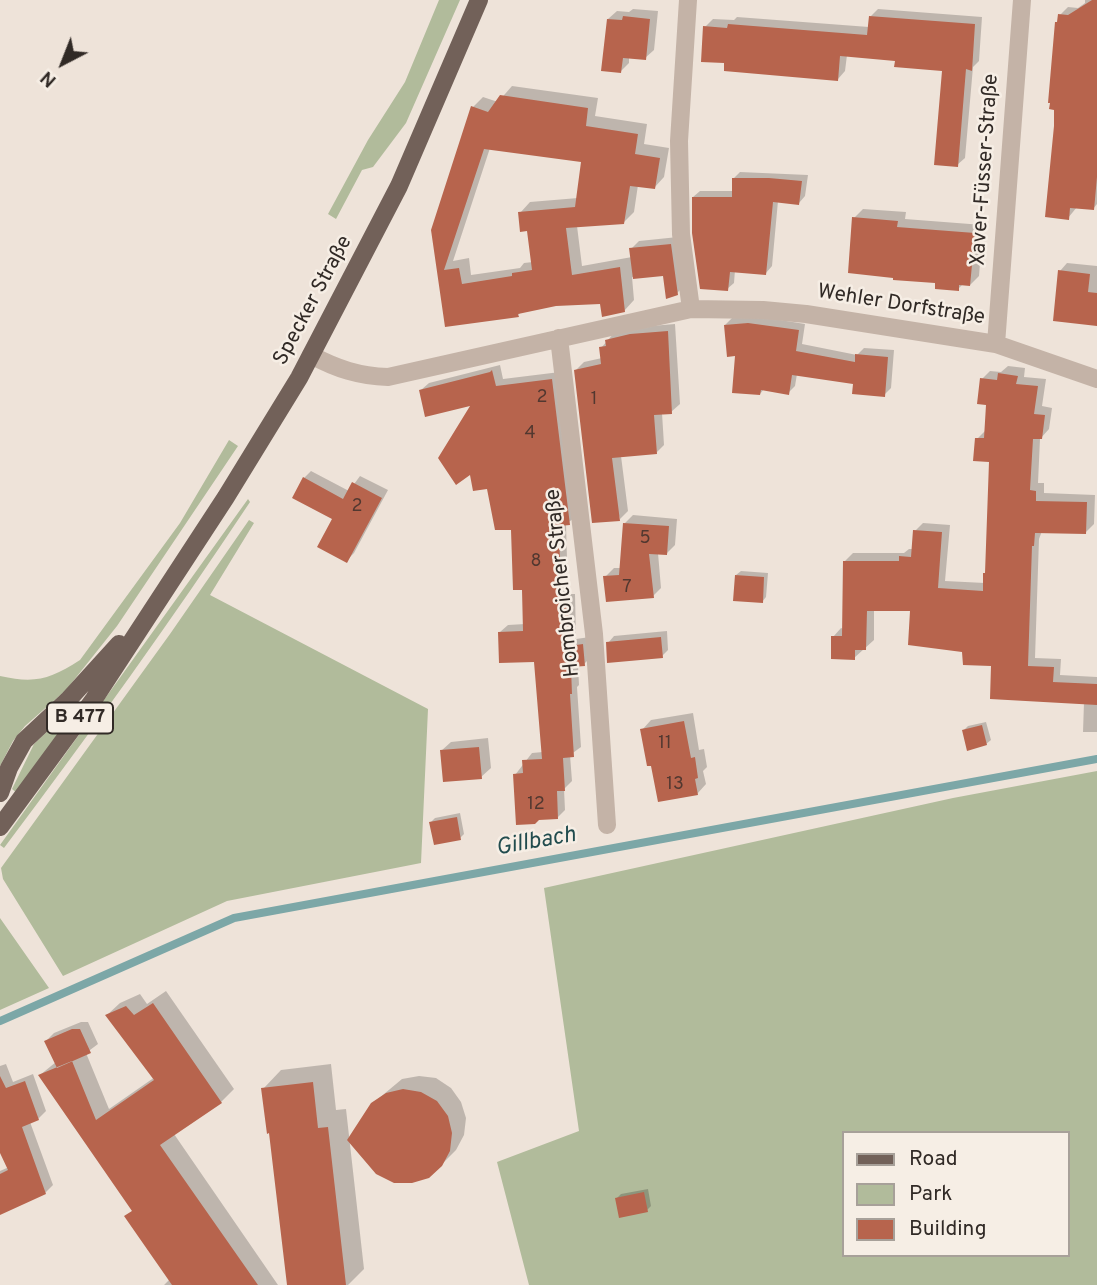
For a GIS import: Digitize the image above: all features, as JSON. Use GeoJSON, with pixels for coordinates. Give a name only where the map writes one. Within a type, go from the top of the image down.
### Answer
{"type":"FeatureCollection","features":[{"type":"Feature","properties":{"kind":"main road","name":"Specker Straße"},"geometry":{"type":"LineString","coordinates":[[0,827],[94,699],[263,439],[311,355],[398,186],[479,0]]}},
{"type":"Feature","properties":{"kind":"main road","name":"Specker Straße"},"geometry":{"type":"LineString","coordinates":[[0,793],[9,768],[24,741],[69,699],[153,605]]}},
{"type":"Feature","properties":{"kind":"street"},"geometry":{"type":"LineString","coordinates":[[688,0],[679,141],[681,234],[691,309]]}},
{"type":"Feature","properties":{"kind":"street","name":"Xaver-Füsser-Straße"},"geometry":{"type":"LineString","coordinates":[[996,344],[1022,0]]}},
{"type":"Feature","properties":{"kind":"street","name":"Wehler Dorfstraße"},"geometry":{"type":"LineString","coordinates":[[311,355],[335,368],[363,376],[388,377],[691,309],[763,310],[806,314],[996,344],[1097,379]]}},
{"type":"Feature","properties":{"kind":"street","name":"Hombroicher Straße"},"geometry":{"type":"LineString","coordinates":[[559,338],[594,634],[607,825]]}},
{"type":"Feature","properties":{"kind":"green space"},"geometry":{"type":"Polygon","coordinates":[[[439,0],[460,0],[406,123],[373,167],[362,170],[336,219],[328,214],[368,140],[405,82],[439,0]]]}},
{"type":"Feature","properties":{"kind":"green space"},"geometry":{"type":"Polygon","coordinates":[[[229,440],[238,446],[117,626],[66,690],[25,726],[13,741],[0,766],[0,676],[23,680],[42,678],[60,672],[80,660],[180,523],[229,440]]]}},
{"type":"Feature","properties":{"kind":"green space"},"geometry":{"type":"Polygon","coordinates":[[[248,499],[250,502],[160,634],[4,848],[0,845],[248,499]]]}},
{"type":"Feature","properties":{"kind":"green space"},"geometry":{"type":"Polygon","coordinates":[[[249,520],[254,523],[210,595],[428,709],[421,863],[227,901],[63,976],[3,879],[1,868],[249,520]]]}},
{"type":"Feature","properties":{"kind":"green space"},"geometry":{"type":"Polygon","coordinates":[[[68,712],[74,719],[18,794],[12,789],[34,744],[68,712]]]}},
{"type":"Feature","properties":{"kind":"green space"},"geometry":{"type":"Polygon","coordinates":[[[1097,771],[1097,1285],[529,1285],[497,1162],[579,1131],[544,888],[953,798],[1097,771]]]}},
{"type":"Feature","properties":{"kind":"green space"},"geometry":{"type":"Polygon","coordinates":[[[0,918],[49,988],[0,1010],[0,918]]]}},
{"type":"Feature","properties":{"kind":"building"},"geometry":{"type":"Polygon","coordinates":[[[1092,0],[1097,0],[1097,177],[1094,210],[1070,208],[1069,220],[1045,217],[1054,126],[1054,110],[1049,109],[1048,103],[1055,22],[1058,14],[1068,15],[1092,0]]]}},
{"type":"Feature","properties":{"kind":"building"},"geometry":{"type":"Polygon","coordinates":[[[623,16],[650,19],[646,60],[623,58],[621,73],[601,71],[607,19],[622,20],[623,16]]]}},
{"type":"Feature","properties":{"kind":"building"},"geometry":{"type":"Polygon","coordinates":[[[869,16],[975,24],[972,71],[966,69],[958,167],[934,165],[942,71],[894,67],[895,61],[840,56],[838,81],[724,71],[724,63],[701,62],[703,26],[727,28],[728,24],[867,35],[869,16]]]}},
{"type":"Feature","properties":{"kind":"building"},"geometry":{"type":"Polygon","coordinates":[[[500,95],[588,108],[586,126],[638,134],[635,154],[660,158],[655,189],[630,186],[624,224],[566,228],[572,275],[620,267],[625,312],[602,317],[600,304],[556,306],[518,314],[519,317],[445,327],[431,230],[471,106],[488,112],[500,95]],[[484,149],[444,270],[459,268],[462,284],[532,270],[527,231],[520,232],[518,212],[575,207],[581,162],[484,149]]]}},
{"type":"Feature","properties":{"kind":"building"},"geometry":{"type":"Polygon","coordinates":[[[732,178],[802,181],[799,205],[773,202],[766,275],[730,272],[728,291],[700,289],[692,233],[692,197],[732,197],[732,178]]]}},
{"type":"Feature","properties":{"kind":"building"},"geometry":{"type":"Polygon","coordinates":[[[852,217],[898,221],[897,227],[975,233],[970,286],[959,285],[959,291],[935,289],[935,283],[848,273],[852,217]]]}},
{"type":"Feature","properties":{"kind":"building"},"geometry":{"type":"Polygon","coordinates":[[[671,244],[678,295],[666,299],[663,276],[633,279],[629,248],[671,244]]]}},
{"type":"Feature","properties":{"kind":"building"},"geometry":{"type":"Polygon","coordinates":[[[1058,270],[1090,274],[1088,292],[1097,293],[1097,326],[1053,321],[1058,270]]]}},
{"type":"Feature","properties":{"kind":"building"},"geometry":{"type":"Polygon","coordinates":[[[748,323],[799,330],[796,351],[855,362],[855,354],[888,357],[885,397],[852,394],[853,384],[792,375],[789,395],[761,390],[760,395],[732,393],[735,356],[727,357],[724,325],[748,323]]]}},
{"type":"Feature","properties":{"kind":"building"},"geometry":{"type":"Polygon","coordinates":[[[668,331],[672,414],[654,415],[657,454],[612,458],[620,521],[592,523],[574,370],[601,364],[599,347],[606,346],[605,340],[630,334],[668,331]]]}},
{"type":"Feature","properties":{"kind":"building"},"geometry":{"type":"Polygon","coordinates":[[[492,370],[496,386],[552,379],[570,525],[559,526],[561,601],[568,601],[569,646],[583,644],[585,666],[571,667],[574,757],[563,758],[565,791],[557,791],[558,819],[539,820],[535,824],[516,825],[513,774],[523,773],[522,760],[542,759],[534,662],[499,663],[498,632],[523,631],[522,590],[513,590],[511,530],[495,530],[487,489],[473,491],[470,475],[456,485],[438,458],[470,406],[425,417],[419,390],[492,370]]]}},
{"type":"Feature","properties":{"kind":"building"},"geometry":{"type":"Polygon","coordinates":[[[998,373],[1018,376],[1016,384],[1038,386],[1034,414],[1045,415],[1042,439],[1033,439],[1030,490],[1036,491],[1036,501],[1087,502],[1086,534],[1035,533],[1032,546],[1028,666],[1054,667],[1053,682],[1097,684],[1097,705],[990,699],[991,666],[963,665],[962,652],[908,645],[910,611],[867,611],[866,650],[855,650],[855,660],[831,659],[831,636],[842,636],[843,561],[899,561],[899,556],[911,557],[913,530],[942,532],[938,588],[983,591],[989,462],[973,461],[975,438],[984,438],[986,405],[977,404],[980,378],[997,380],[998,373]]]}},
{"type":"Feature","properties":{"kind":"building"},"geometry":{"type":"Polygon","coordinates":[[[303,477],[343,499],[352,482],[382,498],[347,563],[317,547],[332,519],[292,498],[303,477]]]}},
{"type":"Feature","properties":{"kind":"building"},"geometry":{"type":"Polygon","coordinates":[[[623,523],[669,526],[667,555],[649,554],[654,598],[606,602],[603,576],[619,575],[623,523]]]}},
{"type":"Feature","properties":{"kind":"building"},"geometry":{"type":"Polygon","coordinates":[[[735,575],[764,577],[763,603],[733,601],[735,575]]]}},
{"type":"Feature","properties":{"kind":"building"},"geometry":{"type":"Polygon","coordinates":[[[661,637],[663,658],[607,663],[606,642],[661,637]]]}},
{"type":"Feature","properties":{"kind":"building"},"geometry":{"type":"Polygon","coordinates":[[[684,721],[691,758],[695,757],[698,795],[658,802],[640,729],[684,721]]]}},
{"type":"Feature","properties":{"kind":"building"},"geometry":{"type":"Polygon","coordinates":[[[982,725],[987,745],[967,751],[962,730],[982,725]]]}},
{"type":"Feature","properties":{"kind":"building"},"geometry":{"type":"Polygon","coordinates":[[[479,747],[482,779],[443,782],[440,750],[479,747]]]}},
{"type":"Feature","properties":{"kind":"building"},"geometry":{"type":"Polygon","coordinates":[[[457,817],[461,840],[434,845],[429,822],[457,817]]]}},
{"type":"Feature","properties":{"kind":"building"},"geometry":{"type":"Polygon","coordinates":[[[153,1003],[222,1103],[160,1145],[258,1285],[172,1285],[124,1216],[132,1211],[38,1075],[72,1061],[96,1120],[154,1080],[105,1015],[126,1006],[134,1015],[153,1003]]]}},
{"type":"Feature","properties":{"kind":"building"},"geometry":{"type":"Polygon","coordinates":[[[72,1029],[80,1029],[91,1053],[57,1068],[44,1041],[72,1029]]]}},
{"type":"Feature","properties":{"kind":"building"},"geometry":{"type":"Polygon","coordinates":[[[0,1076],[6,1088],[25,1081],[39,1120],[22,1127],[46,1194],[0,1215],[0,1174],[8,1170],[0,1153],[0,1076]]]}},
{"type":"Feature","properties":{"kind":"building"},"geometry":{"type":"Polygon","coordinates":[[[313,1082],[318,1128],[328,1127],[346,1285],[287,1285],[261,1088],[313,1082]]]}},
{"type":"Feature","properties":{"kind":"building"},"geometry":{"type":"Polygon","coordinates":[[[403,1089],[421,1092],[437,1101],[448,1116],[452,1133],[450,1151],[442,1166],[429,1178],[412,1183],[394,1183],[376,1174],[347,1140],[371,1103],[386,1093],[403,1089]]]}},
{"type":"Feature","properties":{"kind":"building"},"geometry":{"type":"Polygon","coordinates":[[[644,1192],[648,1212],[619,1218],[615,1198],[644,1192]]]}},
{"type":"Feature","properties":{"kind":"waterway","name":"Gillbach"},"geometry":{"type":"LineString","coordinates":[[0,1021],[234,918],[1097,759]]}}]}
